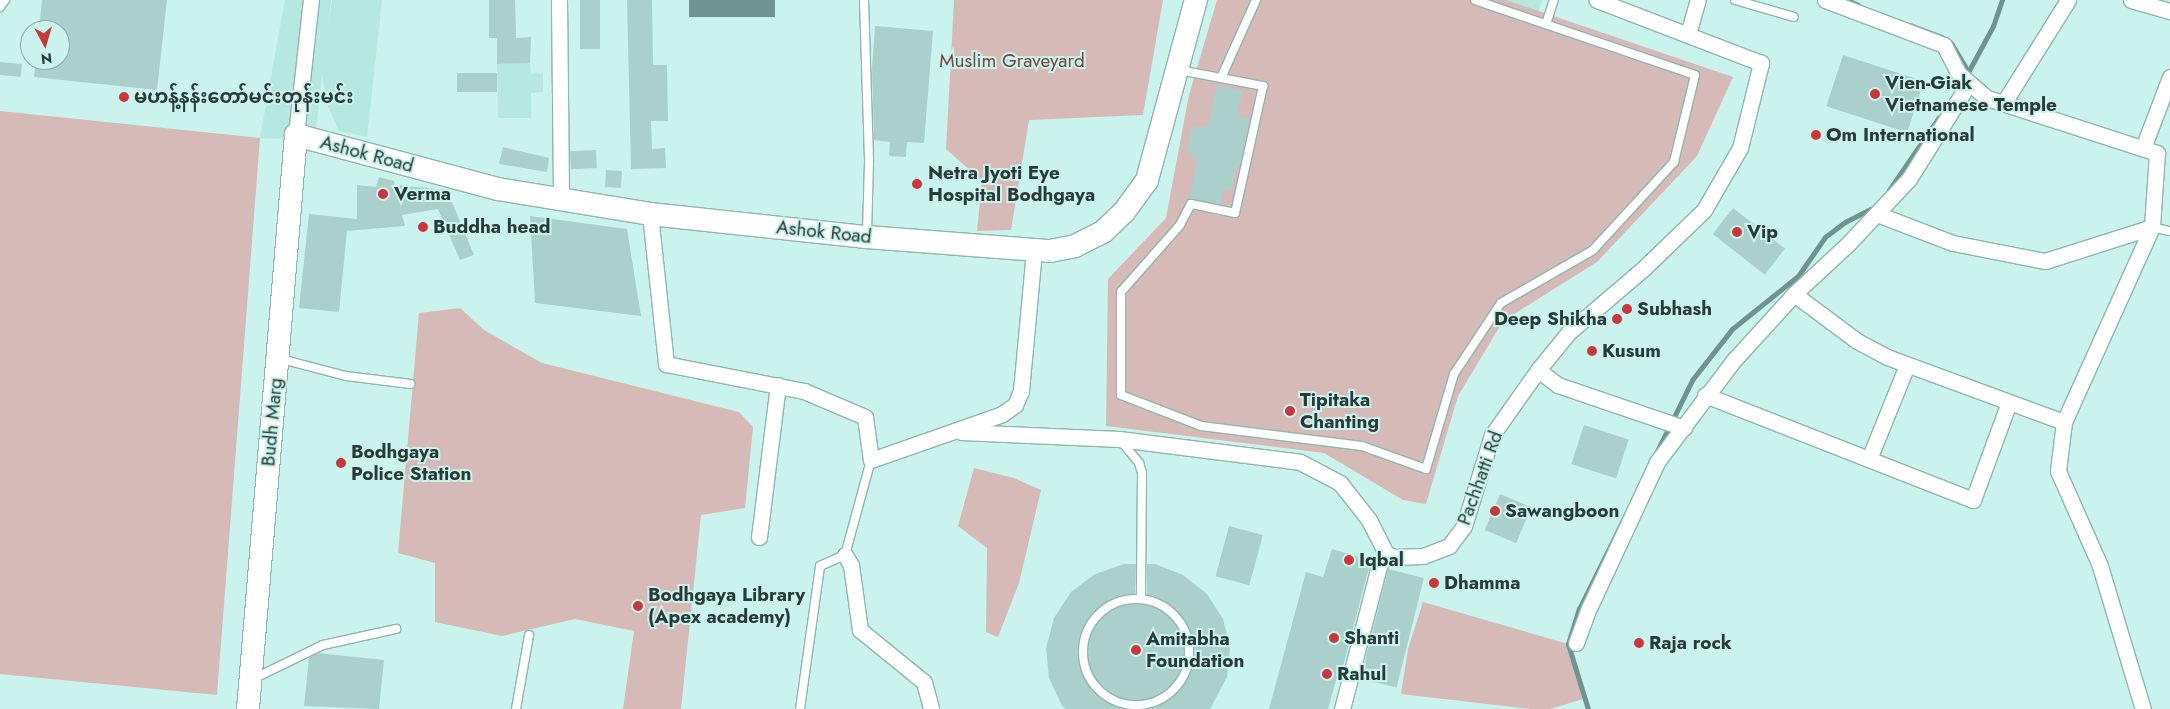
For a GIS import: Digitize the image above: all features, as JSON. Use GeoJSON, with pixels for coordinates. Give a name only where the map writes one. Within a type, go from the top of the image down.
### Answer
{"type":"FeatureCollection","features":[{"type":"Feature","properties":{"kind":"street"},"geometry":{"type":"LineString","coordinates":[[296,135],[311,0]]}},
{"type":"Feature","properties":{"kind":"street"},"geometry":{"type":"LineString","coordinates":[[559,0],[561,200]]}},
{"type":"Feature","properties":{"kind":"street","name":"Ashok Road"},"geometry":{"type":"LineString","coordinates":[[296,135],[498,189],[650,214],[867,237],[1034,250],[1074,246],[1103,232],[1124,212],[1147,180],[1196,0]]}},
{"type":"Feature","properties":{"kind":"street"},"geometry":{"type":"LineString","coordinates":[[1597,0],[1688,34],[1698,0]]}},
{"type":"Feature","properties":{"kind":"street"},"geometry":{"type":"LineString","coordinates":[[1825,0],[1944,45],[1964,79],[1987,98],[2157,153],[2152,227],[2064,422],[2058,471],[2100,566],[2143,709]]}},
{"type":"Feature","properties":{"kind":"street"},"geometry":{"type":"LineString","coordinates":[[2003,104],[2068,0]]}},
{"type":"Feature","properties":{"kind":"street"},"geometry":{"type":"LineString","coordinates":[[2132,0],[2170,11]]}},
{"type":"Feature","properties":{"kind":"street","name":"Pachhatti Rd"},"geometry":{"type":"LineString","coordinates":[[1386,554],[1395,557],[1423,556],[1450,546],[1464,526],[1492,435],[1538,370],[1569,332],[1644,268],[1704,210],[1740,148],[1761,63],[1688,34]]}},
{"type":"Feature","properties":{"kind":"street"},"geometry":{"type":"LineString","coordinates":[[2143,148],[2170,77]]}},
{"type":"Feature","properties":{"kind":"street"},"geometry":{"type":"LineString","coordinates":[[1576,643],[1589,608],[1657,462],[1684,428],[1705,395],[1794,294],[1909,179],[1964,79]]}},
{"type":"Feature","properties":{"kind":"street","name":"Budh Marg"},"geometry":{"type":"LineString","coordinates":[[248,709],[296,135]]}},
{"type":"Feature","properties":{"kind":"street"},"geometry":{"type":"LineString","coordinates":[[650,214],[666,364],[804,391],[865,417],[871,460],[1002,414],[1015,405],[1021,392],[1034,250]]}},
{"type":"Feature","properties":{"kind":"street"},"geometry":{"type":"LineString","coordinates":[[1876,214],[1953,243],[2045,260],[2152,227]]}},
{"type":"Feature","properties":{"kind":"street"},"geometry":{"type":"LineString","coordinates":[[1794,294],[1857,342],[1907,365],[2064,422]]}},
{"type":"Feature","properties":{"kind":"street"},"geometry":{"type":"LineString","coordinates":[[1869,459],[1907,365]]}},
{"type":"Feature","properties":{"kind":"street"},"geometry":{"type":"LineString","coordinates":[[1538,370],[1558,385],[1661,422],[1684,428]]}},
{"type":"Feature","properties":{"kind":"street"},"geometry":{"type":"LineString","coordinates":[[759,537],[778,385]]}},
{"type":"Feature","properties":{"kind":"street"},"geometry":{"type":"LineString","coordinates":[[1705,395],[1973,500],[2010,402]]}},
{"type":"Feature","properties":{"kind":"street"},"geometry":{"type":"LineString","coordinates":[[950,432],[1119,438],[1274,457],[1318,469],[1340,483],[1369,520],[1386,554],[1379,566],[1342,709]]}},
{"type":"Feature","properties":{"kind":"street"},"geometry":{"type":"LineString","coordinates":[[845,555],[851,565],[860,630],[924,682],[931,709]]}},
{"type":"Feature","properties":{"kind":"lane"},"geometry":{"type":"LineString","coordinates":[[0,7],[5,0]]}},
{"type":"Feature","properties":{"kind":"lane"},"geometry":{"type":"LineString","coordinates":[[864,0],[869,162],[867,237]]}},
{"type":"Feature","properties":{"kind":"lane"},"geometry":{"type":"LineString","coordinates":[[1221,78],[1256,0]]}},
{"type":"Feature","properties":{"kind":"lane"},"geometry":{"type":"LineString","coordinates":[[1177,69],[1263,86],[1234,213],[1191,204],[1180,225],[1121,292],[1121,395],[1201,426],[1362,446],[1426,469],[1454,374],[1501,303],[1593,250],[1674,162],[1695,75],[1475,0]]}},
{"type":"Feature","properties":{"kind":"lane"},"geometry":{"type":"LineString","coordinates":[[1546,24],[1554,0]]}},
{"type":"Feature","properties":{"kind":"lane"},"geometry":{"type":"LineString","coordinates":[[1735,0],[1794,17]]}},
{"type":"Feature","properties":{"kind":"lane"},"geometry":{"type":"LineString","coordinates":[[2152,227],[2170,231]]}},
{"type":"Feature","properties":{"kind":"lane"},"geometry":{"type":"LineString","coordinates":[[277,358],[346,376],[411,384]]}},
{"type":"Feature","properties":{"kind":"lane"},"geometry":{"type":"LineString","coordinates":[[1119,438],[1139,463],[1142,473],[1141,599]]}},
{"type":"Feature","properties":{"kind":"lane"},"geometry":{"type":"LineString","coordinates":[[800,709],[820,566],[845,555],[871,460]]}},
{"type":"Feature","properties":{"kind":"lane"},"geometry":{"type":"LineString","coordinates":[[1141,599],[1158,603],[1173,613],[1184,628],[1189,644],[1188,662],[1182,679],[1171,692],[1155,701],[1138,705],[1120,703],[1105,695],[1092,683],[1084,667],[1082,650],[1086,633],[1094,618],[1108,606],[1124,600],[1141,599]]}},
{"type":"Feature","properties":{"kind":"lane"},"geometry":{"type":"LineString","coordinates":[[250,680],[323,645],[396,629]]}},
{"type":"Feature","properties":{"kind":"lane"},"geometry":{"type":"LineString","coordinates":[[516,709],[529,635]]}},
{"type":"Feature","properties":{"kind":"shaded area"},"geometry":{"type":"Polygon","coordinates":[[[285,0],[331,0],[327,35],[332,0],[382,0],[367,137],[339,131],[326,102],[322,75],[315,140],[260,138],[285,0]]]}},
{"type":"Feature","properties":{"kind":"shaded area"},"geometry":{"type":"Polygon","coordinates":[[[689,0],[775,0],[775,17],[689,17],[689,0]]]}},
{"type":"Feature","properties":{"kind":"shaded area"},"geometry":{"type":"Polygon","coordinates":[[[1502,0],[1542,0],[1538,12],[1502,0]]]}},
{"type":"Feature","properties":{"kind":"shaded area"},"geometry":{"type":"Polygon","coordinates":[[[530,63],[531,74],[543,73],[543,92],[531,93],[531,118],[498,118],[497,64],[530,63]]]}},
{"type":"Feature","properties":{"kind":"green space","name":"Muslim Graveyard"},"geometry":{"type":"Polygon","coordinates":[[[954,0],[1163,0],[1143,115],[1029,120],[1011,230],[977,231],[982,181],[946,149],[954,0]]]}},
{"type":"Feature","properties":{"kind":"green space"},"geometry":{"type":"Polygon","coordinates":[[[1217,0],[1506,0],[1733,77],[1697,156],[1597,262],[1503,321],[1458,396],[1426,504],[1403,500],[1324,453],[1106,426],[1108,279],[1166,218],[1189,95],[1217,0]]]}},
{"type":"Feature","properties":{"kind":"green space"},"geometry":{"type":"Polygon","coordinates":[[[0,111],[260,138],[217,695],[0,674],[0,111]]]}},
{"type":"Feature","properties":{"kind":"green space"},"geometry":{"type":"Polygon","coordinates":[[[460,308],[484,330],[542,363],[739,412],[753,427],[745,508],[701,515],[681,709],[623,709],[634,631],[575,619],[502,636],[435,622],[435,563],[398,553],[419,313],[460,308]]]}},
{"type":"Feature","properties":{"kind":"green space"},"geometry":{"type":"Polygon","coordinates":[[[974,468],[1014,478],[1041,490],[1019,583],[998,637],[986,632],[987,548],[958,526],[974,468]]]}},
{"type":"Feature","properties":{"kind":"green space"},"geometry":{"type":"Polygon","coordinates":[[[1423,602],[1568,644],[1583,699],[1550,709],[1531,709],[1401,694],[1408,649],[1423,602]]]}},
{"type":"Feature","properties":{"kind":"building"},"geometry":{"type":"Polygon","coordinates":[[[42,0],[167,0],[157,90],[34,77],[35,70],[70,70],[70,20],[40,20],[42,0]]]}},
{"type":"Feature","properties":{"kind":"building"},"geometry":{"type":"Polygon","coordinates":[[[489,0],[515,0],[516,38],[531,37],[530,63],[497,64],[497,38],[489,38],[489,0]]]}},
{"type":"Feature","properties":{"kind":"building"},"geometry":{"type":"Polygon","coordinates":[[[580,0],[600,0],[600,49],[580,49],[580,0]]]}},
{"type":"Feature","properties":{"kind":"building"},"geometry":{"type":"Polygon","coordinates":[[[627,0],[652,0],[653,65],[667,65],[668,121],[651,121],[652,149],[665,148],[666,168],[631,169],[627,0]]]}},
{"type":"Feature","properties":{"kind":"building"},"geometry":{"type":"Polygon","coordinates":[[[875,26],[933,31],[924,143],[907,142],[906,157],[889,156],[890,142],[874,140],[872,68],[875,26]]]}},
{"type":"Feature","properties":{"kind":"building","name":"Vien-Giak Vietnamese Temple"},"geometry":{"type":"Polygon","coordinates":[[[1843,55],[1924,81],[1907,133],[1826,106],[1843,55]]]}},
{"type":"Feature","properties":{"kind":"building"},"geometry":{"type":"Polygon","coordinates":[[[0,62],[20,64],[21,77],[0,75],[0,62]]]}},
{"type":"Feature","properties":{"kind":"building"},"geometry":{"type":"Polygon","coordinates":[[[457,73],[497,73],[497,92],[457,92],[457,73]]]}},
{"type":"Feature","properties":{"kind":"building"},"geometry":{"type":"Polygon","coordinates":[[[1217,85],[1243,91],[1237,116],[1250,119],[1239,168],[1236,167],[1231,191],[1224,189],[1221,204],[1189,198],[1198,158],[1191,156],[1187,149],[1192,127],[1208,126],[1217,85]]]}},
{"type":"Feature","properties":{"kind":"building"},"geometry":{"type":"Polygon","coordinates":[[[503,147],[549,158],[547,172],[499,164],[503,147]]]}},
{"type":"Feature","properties":{"kind":"building"},"geometry":{"type":"Polygon","coordinates":[[[596,150],[597,168],[571,169],[570,151],[596,150]]]}},
{"type":"Feature","properties":{"kind":"building"},"geometry":{"type":"Polygon","coordinates":[[[606,170],[622,171],[621,188],[605,187],[606,170]]]}},
{"type":"Feature","properties":{"kind":"building"},"geometry":{"type":"Polygon","coordinates":[[[379,177],[394,181],[395,185],[447,190],[474,255],[460,260],[438,209],[402,215],[405,226],[347,231],[339,312],[299,308],[309,214],[357,219],[357,185],[376,187],[379,177]]]}},
{"type":"Feature","properties":{"kind":"building"},"geometry":{"type":"Polygon","coordinates":[[[1733,208],[1785,249],[1765,275],[1713,234],[1733,208]]]}},
{"type":"Feature","properties":{"kind":"building"},"geometry":{"type":"Polygon","coordinates":[[[530,216],[627,229],[641,316],[535,303],[530,216]]]}},
{"type":"Feature","properties":{"kind":"building"},"geometry":{"type":"Polygon","coordinates":[[[1584,425],[1629,440],[1616,479],[1571,464],[1584,425]]]}},
{"type":"Feature","properties":{"kind":"building"},"geometry":{"type":"Polygon","coordinates":[[[1500,494],[1531,507],[1516,543],[1485,530],[1500,494]]]}},
{"type":"Feature","properties":{"kind":"building"},"geometry":{"type":"Polygon","coordinates":[[[1229,526],[1263,535],[1249,585],[1216,576],[1229,526]]]}},
{"type":"Feature","properties":{"kind":"building"},"geometry":{"type":"Polygon","coordinates":[[[1332,549],[1370,560],[1370,564],[1341,674],[1338,673],[1328,709],[1269,709],[1306,572],[1323,577],[1332,549]]]}},
{"type":"Feature","properties":{"kind":"building"},"geometry":{"type":"Polygon","coordinates":[[[1124,564],[1136,564],[1135,599],[1139,604],[1147,600],[1147,564],[1155,564],[1183,575],[1207,594],[1223,619],[1230,648],[1227,677],[1210,709],[1066,709],[1062,706],[1049,678],[1046,648],[1054,618],[1071,592],[1095,574],[1124,564]]]}},
{"type":"Feature","properties":{"kind":"building"},"geometry":{"type":"Polygon","coordinates":[[[1388,569],[1424,578],[1397,688],[1361,679],[1388,569]]]}},
{"type":"Feature","properties":{"kind":"building"},"geometry":{"type":"Polygon","coordinates":[[[318,653],[384,660],[379,709],[304,706],[309,658],[318,653]]]}},
{"type":"Feature","properties":{"kind":"waterway"},"geometry":{"type":"LineString","coordinates":[[1847,0],[1858,5]]}},
{"type":"Feature","properties":{"kind":"waterway"},"geometry":{"type":"LineString","coordinates":[[1966,76],[1993,26],[2002,0]]}},
{"type":"Feature","properties":{"kind":"waterway"},"geometry":{"type":"LineString","coordinates":[[1910,25],[1942,37]]}},
{"type":"Feature","properties":{"kind":"waterway"},"geometry":{"type":"LineString","coordinates":[[1951,43],[1968,71]]}},
{"type":"Feature","properties":{"kind":"waterway"},"geometry":{"type":"LineString","coordinates":[[1889,190],[1939,117]]}},
{"type":"Feature","properties":{"kind":"waterway"},"geometry":{"type":"LineString","coordinates":[[1588,709],[1568,644],[1579,609],[1692,380],[1732,329],[1798,276],[1825,237],[1845,222],[1871,209]]}},
{"type":"Feature","properties":{"kind":"place","name":"Vien-Giak Vietnamese Temple"},"geometry":{"type":"Point","coordinates":[1875,94]}},
{"type":"Feature","properties":{"kind":"place","name":"မဟန့်နန်းတော်မင်းတုန်းမင်း"},"geometry":{"type":"Point","coordinates":[124,97]}},
{"type":"Feature","properties":{"kind":"place","name":"Om International"},"geometry":{"type":"Point","coordinates":[1816,135]}},
{"type":"Feature","properties":{"kind":"place","name":"Netra Jyoti Eye Hospital Bodhgaya"},"geometry":{"type":"Point","coordinates":[917,184]}},
{"type":"Feature","properties":{"kind":"place","name":"Verma"},"geometry":{"type":"Point","coordinates":[383,194]}},
{"type":"Feature","properties":{"kind":"place","name":"Buddha head"},"geometry":{"type":"Point","coordinates":[423,227]}},
{"type":"Feature","properties":{"kind":"place","name":"Vip"},"geometry":{"type":"Point","coordinates":[1737,232]}},
{"type":"Feature","properties":{"kind":"place","name":"Subhash"},"geometry":{"type":"Point","coordinates":[1627,309]}},
{"type":"Feature","properties":{"kind":"place","name":"Deep Shikha"},"geometry":{"type":"Point","coordinates":[1617,319]}},
{"type":"Feature","properties":{"kind":"place","name":"Kusum"},"geometry":{"type":"Point","coordinates":[1592,351]}},
{"type":"Feature","properties":{"kind":"place","name":"Tipitaka Chanting"},"geometry":{"type":"Point","coordinates":[1290,411]}},
{"type":"Feature","properties":{"kind":"place","name":"Bodhgaya Police Station"},"geometry":{"type":"Point","coordinates":[341,463]}},
{"type":"Feature","properties":{"kind":"place","name":"Sawangboon"},"geometry":{"type":"Point","coordinates":[1495,511]}},
{"type":"Feature","properties":{"kind":"place","name":"Iqbal"},"geometry":{"type":"Point","coordinates":[1349,560]}},
{"type":"Feature","properties":{"kind":"place","name":"Dhamma"},"geometry":{"type":"Point","coordinates":[1434,583]}},
{"type":"Feature","properties":{"kind":"place","name":"Bodhgaya Library (Apex academy)"},"geometry":{"type":"Point","coordinates":[638,606]}},
{"type":"Feature","properties":{"kind":"place","name":"Shanti"},"geometry":{"type":"Point","coordinates":[1334,638]}},
{"type":"Feature","properties":{"kind":"place","name":"Raja rock"},"geometry":{"type":"Point","coordinates":[1639,643]}},
{"type":"Feature","properties":{"kind":"place","name":"Amitabha Foundation"},"geometry":{"type":"Point","coordinates":[1136,650]}},
{"type":"Feature","properties":{"kind":"place","name":"Rahul"},"geometry":{"type":"Point","coordinates":[1327,674]}}]}
